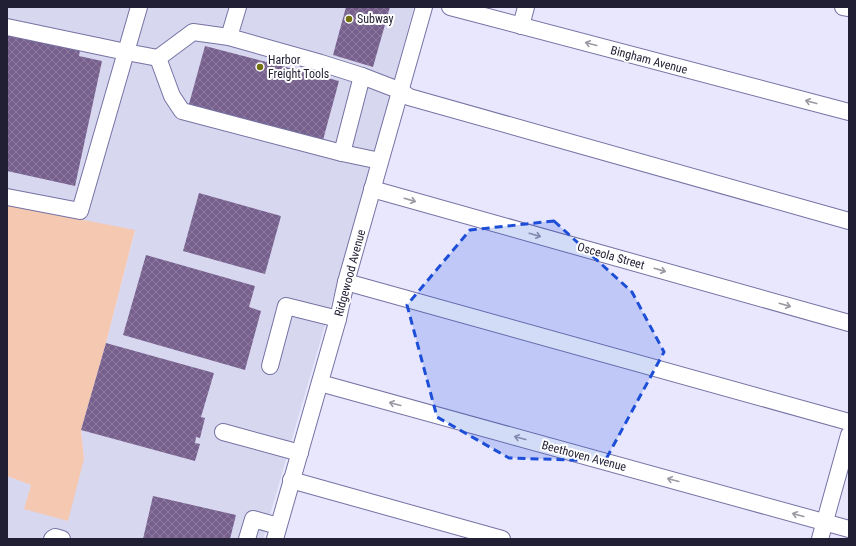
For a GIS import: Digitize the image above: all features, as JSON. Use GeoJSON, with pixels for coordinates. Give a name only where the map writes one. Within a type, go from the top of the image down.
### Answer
{"type":"FeatureCollection","features":[{"type":"Feature","properties":{"kind":"street"},"geometry":{"type":"LineString","coordinates":[[7,197],[80,211],[139,7]]}},
{"type":"Feature","properties":{"kind":"street"},"geometry":{"type":"LineString","coordinates":[[229,37],[238,7]]}},
{"type":"Feature","properties":{"kind":"street","name":"Ridgewood Avenue"},"geometry":{"type":"LineString","coordinates":[[276,532],[320,383],[338,319],[346,282],[424,7]]}},
{"type":"Feature","properties":{"kind":"street","name":"Bingham Avenue"},"geometry":{"type":"LineString","coordinates":[[450,7],[849,112]]}},
{"type":"Feature","properties":{"kind":"street"},"geometry":{"type":"LineString","coordinates":[[521,26],[526,7]]}},
{"type":"Feature","properties":{"kind":"street"},"geometry":{"type":"LineString","coordinates":[[843,7],[849,8]]}},
{"type":"Feature","properties":{"kind":"street"},"geometry":{"type":"LineString","coordinates":[[7,27],[158,58],[193,32],[229,37],[362,76],[401,91],[409,97],[849,221]]}},
{"type":"Feature","properties":{"kind":"street"},"geometry":{"type":"LineString","coordinates":[[158,58],[172,96],[182,111],[380,161]]}},
{"type":"Feature","properties":{"kind":"street"},"geometry":{"type":"LineString","coordinates":[[342,152],[362,76]]}},
{"type":"Feature","properties":{"kind":"street","name":"Osceola Street"},"geometry":{"type":"LineString","coordinates":[[372,189],[849,322]]}},
{"type":"Feature","properties":{"kind":"street"},"geometry":{"type":"LineString","coordinates":[[346,282],[849,422]]}},
{"type":"Feature","properties":{"kind":"street"},"geometry":{"type":"LineString","coordinates":[[270,366],[286,306],[338,319]]}},
{"type":"Feature","properties":{"kind":"street","name":"Beethoven Avenue"},"geometry":{"type":"LineString","coordinates":[[320,383],[849,529]]}},
{"type":"Feature","properties":{"kind":"street"},"geometry":{"type":"LineString","coordinates":[[223,432],[300,453]]}},
{"type":"Feature","properties":{"kind":"street"},"geometry":{"type":"LineString","coordinates":[[820,539],[849,435]]}},
{"type":"Feature","properties":{"kind":"street"},"geometry":{"type":"LineString","coordinates":[[291,480],[502,539]]}},
{"type":"Feature","properties":{"kind":"street"},"geometry":{"type":"LineString","coordinates":[[247,539],[253,519],[276,532]]}},
{"type":"Feature","properties":{"kind":"street"},"geometry":{"type":"LineString","coordinates":[[52,539],[55,537],[62,539]]}},
{"type":"Feature","properties":{"kind":"highlighted area"},"geometry":{"type":"Polygon","coordinates":[[[554,221],[632,292],[664,352],[605,461],[509,458],[437,417],[407,305],[470,230],[554,221]]]}},
{"type":"Feature","properties":{"kind":"shaded area"},"geometry":{"type":"Polygon","coordinates":[[[7,7],[414,7],[369,173],[263,539],[7,539],[7,476],[31,485],[24,509],[84,459],[81,430],[106,343],[135,231],[7,205],[7,7]]]}},
{"type":"Feature","properties":{"kind":"shaded area"},"geometry":{"type":"Polygon","coordinates":[[[7,205],[135,230],[106,343],[81,430],[84,459],[68,521],[24,509],[31,485],[7,476],[7,205]]]}},
{"type":"Feature","properties":{"kind":"building"},"geometry":{"type":"Polygon","coordinates":[[[346,7],[390,7],[373,67],[333,55],[346,7]]]}},
{"type":"Feature","properties":{"kind":"building"},"geometry":{"type":"Polygon","coordinates":[[[7,34],[80,50],[79,56],[102,61],[75,186],[7,171],[7,34]]]}},
{"type":"Feature","properties":{"kind":"building"},"geometry":{"type":"Polygon","coordinates":[[[205,46],[339,81],[323,140],[189,104],[205,46]]]}},
{"type":"Feature","properties":{"kind":"building"},"geometry":{"type":"Polygon","coordinates":[[[199,193],[281,216],[265,274],[183,251],[199,193]]]}},
{"type":"Feature","properties":{"kind":"building"},"geometry":{"type":"Polygon","coordinates":[[[146,255],[255,286],[249,307],[261,311],[245,370],[123,335],[146,255]]]}},
{"type":"Feature","properties":{"kind":"building"},"geometry":{"type":"Polygon","coordinates":[[[106,343],[214,373],[201,417],[205,418],[200,438],[196,437],[195,443],[200,444],[195,461],[81,430],[106,343]]]}},
{"type":"Feature","properties":{"kind":"building"},"geometry":{"type":"Polygon","coordinates":[[[153,496],[236,515],[230,539],[143,539],[153,496]]]}},
{"type":"Feature","properties":{"kind":"place","name":"Subway"},"geometry":{"type":"Point","coordinates":[349,19]}},
{"type":"Feature","properties":{"kind":"place","name":"Harbor Freight Tools"},"geometry":{"type":"Point","coordinates":[260,67]}}]}
